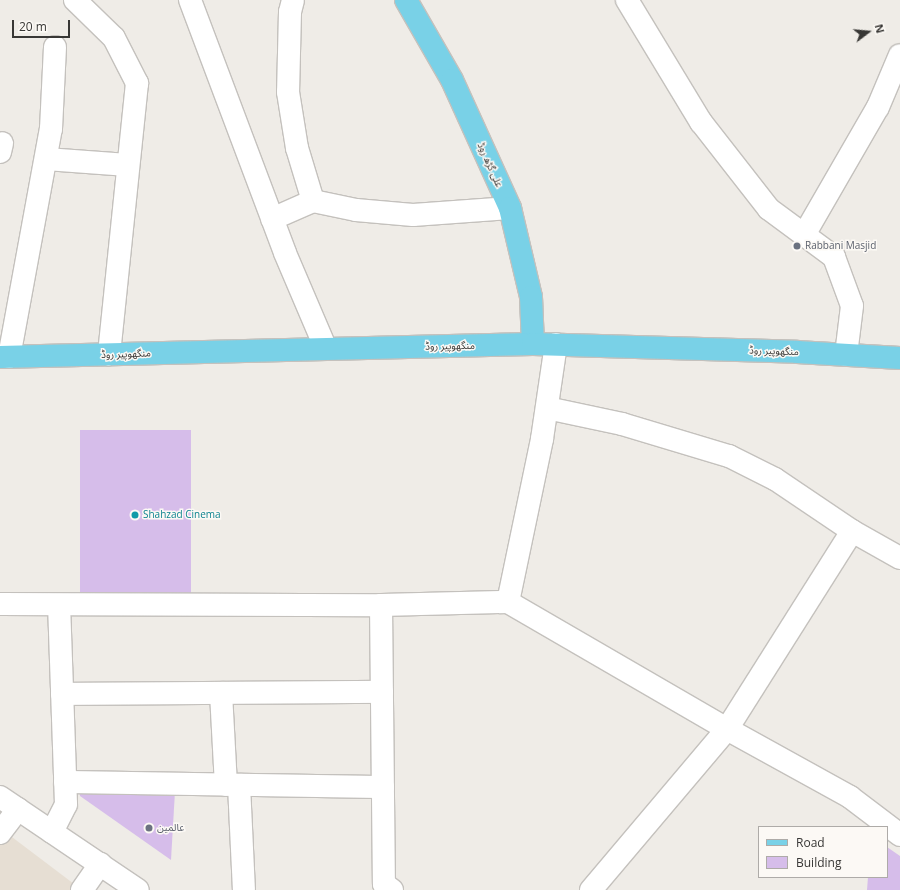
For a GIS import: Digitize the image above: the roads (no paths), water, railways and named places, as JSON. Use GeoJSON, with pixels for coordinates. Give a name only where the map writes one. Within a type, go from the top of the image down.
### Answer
{"type":"FeatureCollection","features":[{"type":"Feature","properties":{"kind":"main road","name":"علی گڑھ روڈ"},"geometry":{"type":"LineString","coordinates":[[406,0],[452,80],[510,208],[531,297],[533,344]]}},
{"type":"Feature","properties":{"kind":"main road","name":"منگھوپیر روڈ"},"geometry":{"type":"LineString","coordinates":[[4,357],[556,344],[846,354],[900,358]]}},
{"type":"Feature","properties":{"kind":"street"},"geometry":{"type":"LineString","coordinates":[[75,0],[114,38],[137,83],[110,355]]}},
{"type":"Feature","properties":{"kind":"street"},"geometry":{"type":"LineString","coordinates":[[190,0],[285,253],[326,349]]}},
{"type":"Feature","properties":{"kind":"street"},"geometry":{"type":"LineString","coordinates":[[276,0],[290,29]]}},
{"type":"Feature","properties":{"kind":"street"},"geometry":{"type":"LineString","coordinates":[[293,0],[290,12],[288,92],[297,148],[313,201]]}},
{"type":"Feature","properties":{"kind":"street"},"geometry":{"type":"LineString","coordinates":[[627,0],[701,122],[769,209],[834,257],[852,306],[846,354]]}},
{"type":"Feature","properties":{"kind":"street"},"geometry":{"type":"LineString","coordinates":[[4,357],[51,129],[55,47]]}},
{"type":"Feature","properties":{"kind":"street"},"geometry":{"type":"LineString","coordinates":[[804,235],[878,107],[900,55]]}},
{"type":"Feature","properties":{"kind":"street"},"geometry":{"type":"LineString","coordinates":[[46,159],[128,165]]}},
{"type":"Feature","properties":{"kind":"street"},"geometry":{"type":"LineString","coordinates":[[272,219],[313,201],[356,210],[413,215],[510,208]]}},
{"type":"Feature","properties":{"kind":"street"},"geometry":{"type":"LineString","coordinates":[[508,602],[547,408],[556,344]]}},
{"type":"Feature","properties":{"kind":"street"},"geometry":{"type":"LineString","coordinates":[[547,408],[622,424],[729,456],[775,479],[852,531],[900,558]]}},
{"type":"Feature","properties":{"kind":"street"},"geometry":{"type":"LineString","coordinates":[[591,890],[727,729],[852,531]]}},
{"type":"Feature","properties":{"kind":"street"},"geometry":{"type":"LineString","coordinates":[[0,604],[59,606],[381,605],[508,602],[727,729],[850,797],[900,835]]}},
{"type":"Feature","properties":{"kind":"street"},"geometry":{"type":"LineString","coordinates":[[381,605],[384,884],[392,890]]}},
{"type":"Feature","properties":{"kind":"street"},"geometry":{"type":"LineString","coordinates":[[52,832],[66,804],[59,606]]}},
{"type":"Feature","properties":{"kind":"street"},"geometry":{"type":"LineString","coordinates":[[62,694],[382,692]]}},
{"type":"Feature","properties":{"kind":"street"},"geometry":{"type":"LineString","coordinates":[[221,693],[233,785],[244,890]]}},
{"type":"Feature","properties":{"kind":"street"},"geometry":{"type":"LineString","coordinates":[[65,782],[383,787]]}},
{"type":"Feature","properties":{"kind":"street"},"geometry":{"type":"LineString","coordinates":[[0,833],[9,803],[138,890]]}},
{"type":"Feature","properties":{"kind":"street"},"geometry":{"type":"LineString","coordinates":[[82,890],[100,864]]}},
{"type":"Feature","properties":{"kind":"place","name":"Rabbani Masjid"},"geometry":{"type":"Point","coordinates":[797,246]}},
{"type":"Feature","properties":{"kind":"place","name":"Shahzad Cinema"},"geometry":{"type":"Point","coordinates":[135,515]}},
{"type":"Feature","properties":{"kind":"place","name":"عالمین"},"geometry":{"type":"Point","coordinates":[149,828]}}]}
